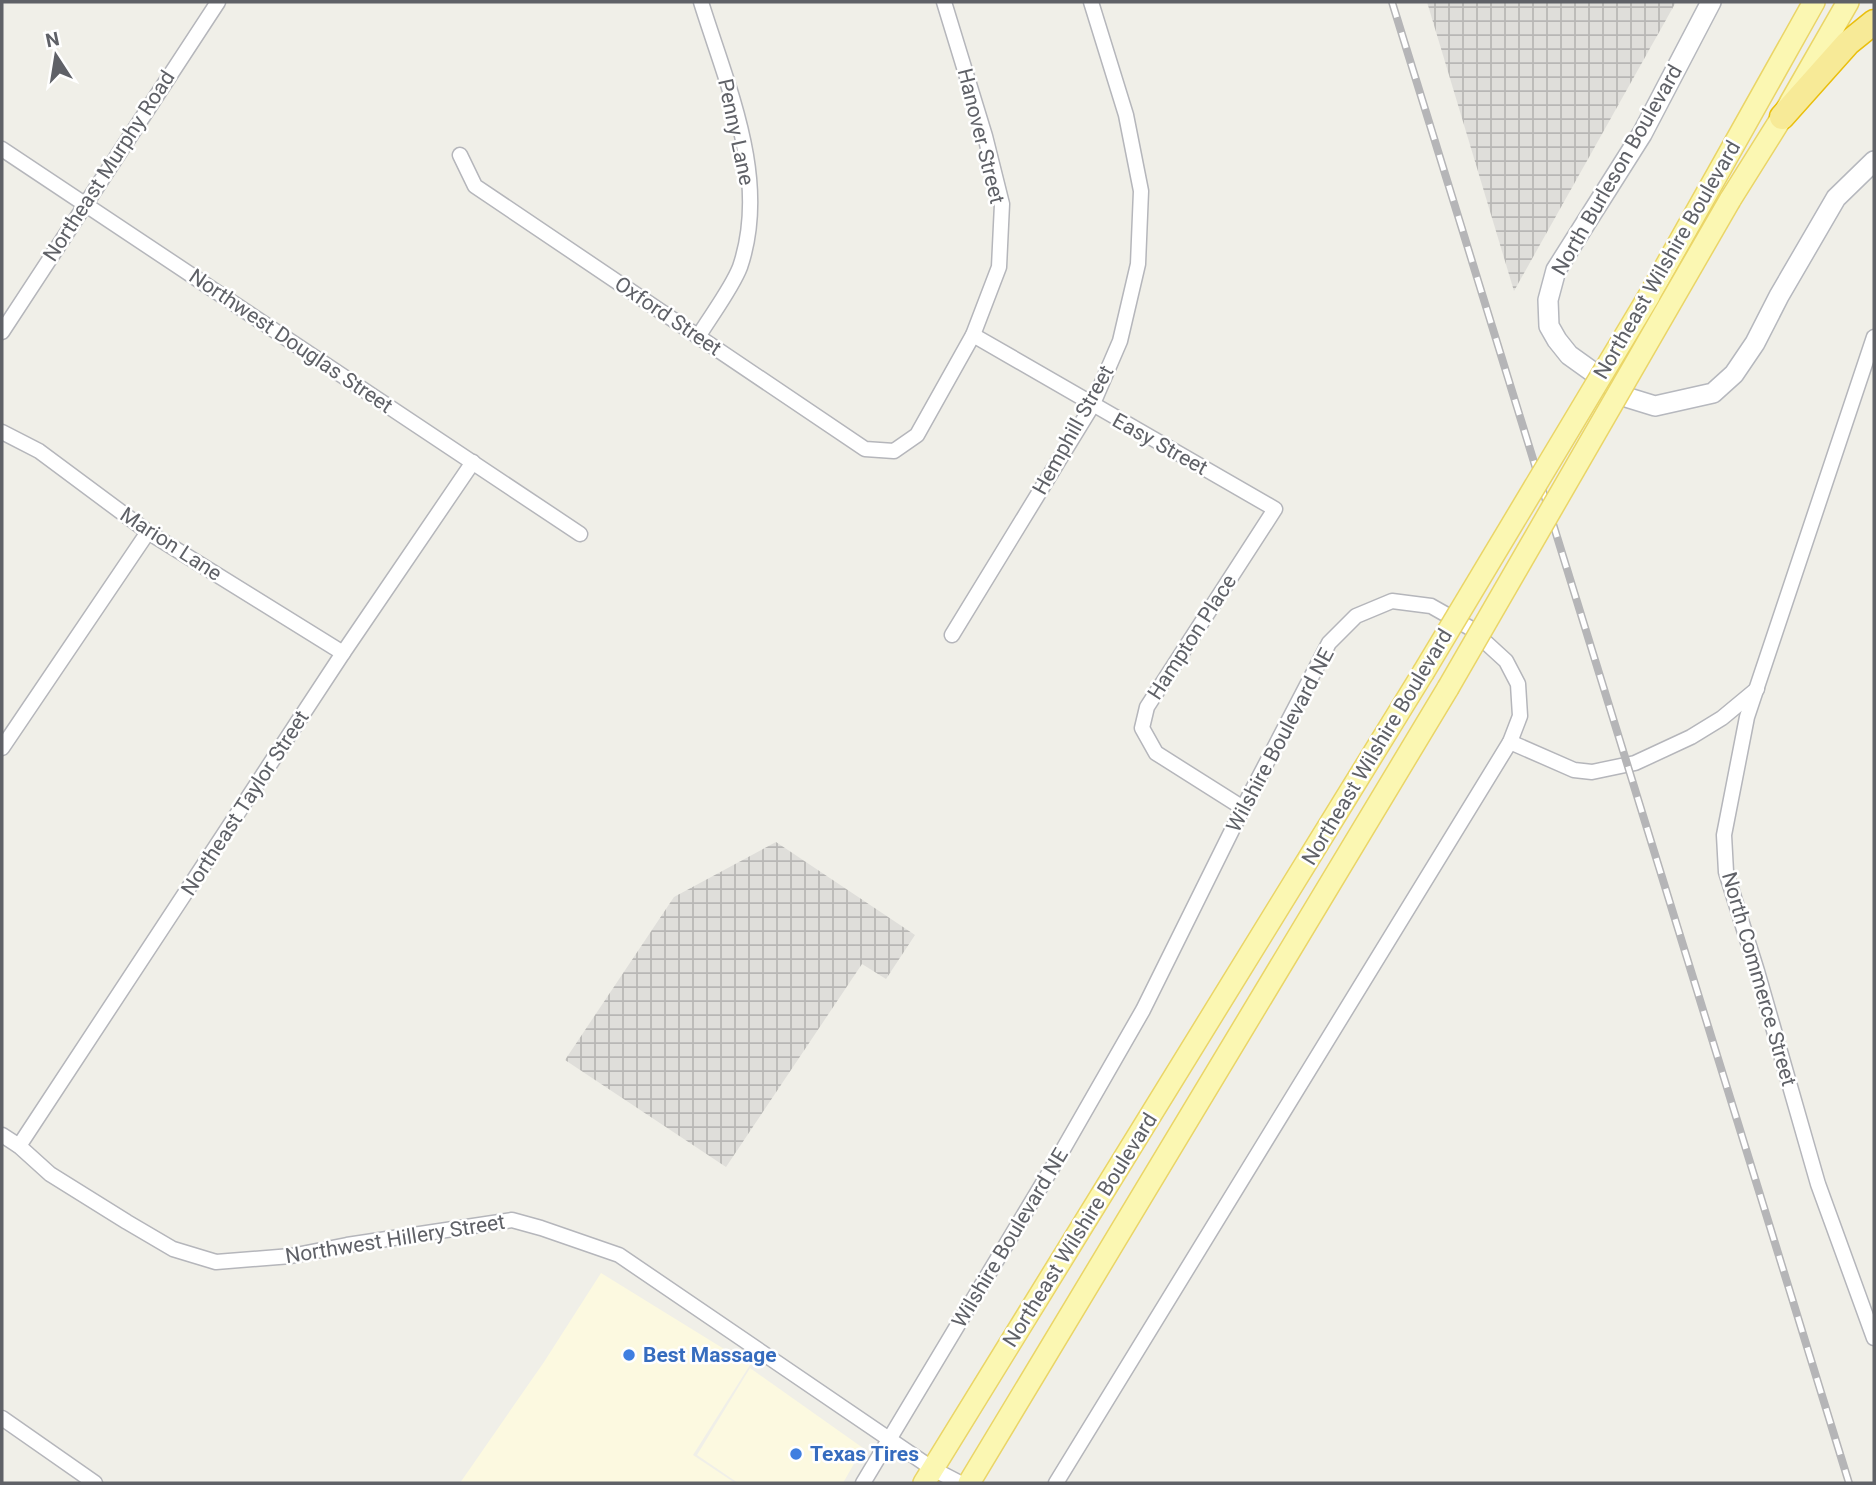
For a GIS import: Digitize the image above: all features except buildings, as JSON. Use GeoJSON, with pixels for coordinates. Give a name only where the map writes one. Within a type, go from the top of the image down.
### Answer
{"type":"FeatureCollection","features":[{"type":"Feature","properties":{"kind":"highway"},"geometry":{"type":"LineString","coordinates":[[1782,117],[1848,43],[1874,22]]}},
{"type":"Feature","properties":{"kind":"main road","name":"North Burleson Boulevard"},"geometry":{"type":"LineString","coordinates":[[1711,2],[1642,134],[1556,270],[1548,300],[1549,326],[1569,355],[1629,398],[1655,406],[1713,393],[1734,374],[1755,343],[1836,198],[1874,161]]}},
{"type":"Feature","properties":{"kind":"main road","name":"Northeast Wilshire Boulevard"},"geometry":{"type":"LineString","coordinates":[[929,1476],[1423,673],[1648,296],[1814,2]]}},
{"type":"Feature","properties":{"kind":"main road","name":"Northeast Wilshire Boulevard"},"geometry":{"type":"LineString","coordinates":[[969,1483],[1448,688],[1847,2]]}},
{"type":"Feature","properties":{"kind":"street","name":"Penny Lane"},"geometry":{"type":"LineString","coordinates":[[698,337],[739,270],[751,224],[749,171],[737,116],[701,2]]}},
{"type":"Feature","properties":{"kind":"street","name":"Hanover Street"},"geometry":{"type":"LineString","coordinates":[[894,451],[918,435],[973,335],[999,267],[1002,204],[985,136],[944,2]]}},
{"type":"Feature","properties":{"kind":"street","name":"Hemphill Street"},"geometry":{"type":"LineString","coordinates":[[952,635],[1092,406],[1120,341],[1138,264],[1140,191],[1126,115],[1091,2]]}},
{"type":"Feature","properties":{"kind":"street","name":"Northeast Murphy Road"},"geometry":{"type":"LineString","coordinates":[[2,332],[210,4]]}},
{"type":"Feature","properties":{"kind":"street","name":"Northwest Douglas Street"},"geometry":{"type":"LineString","coordinates":[[2,149],[580,534]]}},
{"type":"Feature","properties":{"kind":"street","name":"Oxford Street"},"geometry":{"type":"LineString","coordinates":[[460,155],[475,186],[865,449],[894,451]]}},
{"type":"Feature","properties":{"kind":"street","name":"Easy Street"},"geometry":{"type":"LineString","coordinates":[[973,335],[1092,406],[1275,509]]}},
{"type":"Feature","properties":{"kind":"street","name":"North Commerce Street"},"geometry":{"type":"LineString","coordinates":[[1874,337],[1747,718],[1729,798],[1724,835],[1726,872],[1818,1184],[1874,1338]]}},
{"type":"Feature","properties":{"kind":"street","name":"Marion Lane"},"geometry":{"type":"LineString","coordinates":[[2,432],[39,451],[148,532],[343,653]]}},
{"type":"Feature","properties":{"kind":"street","name":"Northeast Taylor Street"},"geometry":{"type":"LineString","coordinates":[[19,1146],[343,653],[473,462]]}},
{"type":"Feature","properties":{"kind":"street","name":"Hampton Place"},"geometry":{"type":"LineString","coordinates":[[1243,808],[1156,753],[1142,729],[1147,707],[1275,509]]}},
{"type":"Feature","properties":{"kind":"street"},"geometry":{"type":"LineString","coordinates":[[2,748],[148,532]]}},
{"type":"Feature","properties":{"kind":"street","name":"Wilshire Boulevard NE"},"geometry":{"type":"LineString","coordinates":[[863,1483],[1061,1153],[1143,1010],[1243,808],[1329,643],[1356,616],[1392,601],[1431,606],[1470,628],[1506,661],[1518,684],[1520,705],[1520,716],[1510,742],[1056,1483]]}},
{"type":"Feature","properties":{"kind":"street"},"geometry":{"type":"LineString","coordinates":[[1510,742],[1574,770],[1592,772],[1635,763],[1691,737],[1722,718],[1757,689]]}},
{"type":"Feature","properties":{"kind":"street","name":"Northwest Hillery Street"},"geometry":{"type":"LineString","coordinates":[[2,1135],[19,1146],[50,1174],[127,1222],[173,1249],[216,1262],[290,1256],[512,1220],[619,1255],[890,1439],[929,1476],[960,1483]]}},
{"type":"Feature","properties":{"kind":"street"},"geometry":{"type":"LineString","coordinates":[[2,1418],[94,1483]]}},
{"type":"Feature","properties":{"kind":"shaded area"},"geometry":{"type":"Polygon","coordinates":[[[1427,2],[1676,2],[1514,291],[1427,2]]]}},
{"type":"Feature","properties":{"kind":"shaded area"},"geometry":{"type":"Polygon","coordinates":[[[776,842],[915,935],[886,979],[862,964],[726,1167],[565,1060],[674,897],[776,842]]]}},
{"type":"Feature","properties":{"kind":"shaded area"},"geometry":{"type":"Polygon","coordinates":[[[601,1273],[750,1365],[693,1455],[735,1483],[460,1483],[544,1362],[601,1273]]]}},
{"type":"Feature","properties":{"kind":"shaded area"},"geometry":{"type":"Polygon","coordinates":[[[750,1368],[863,1448],[843,1483],[738,1483],[697,1455],[750,1368]]]}},
{"type":"Feature","properties":{"kind":"railway"},"geometry":{"type":"LineString","coordinates":[[1392,2],[1849,1483]]}},
{"type":"Feature","properties":{"kind":"place","name":"Best Massage"},"geometry":{"type":"Point","coordinates":[629,1355]}},
{"type":"Feature","properties":{"kind":"place","name":"Texas Tires"},"geometry":{"type":"Point","coordinates":[796,1454]}}]}
